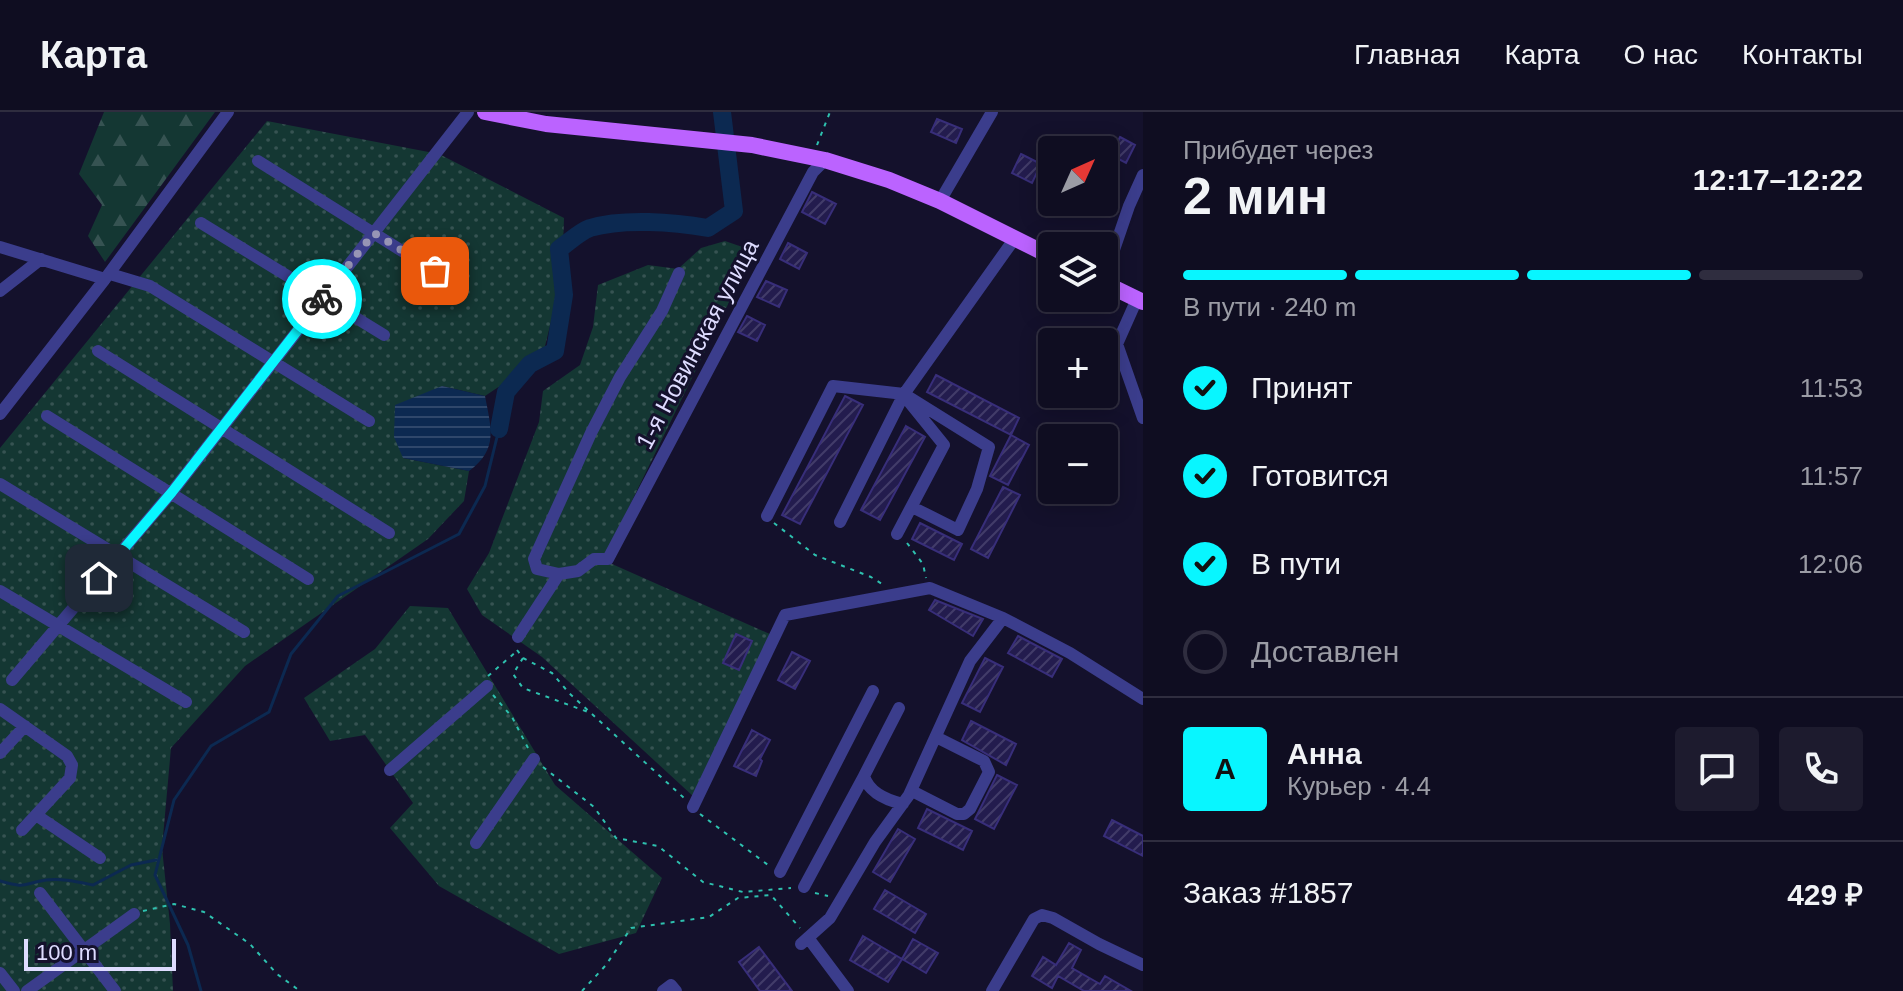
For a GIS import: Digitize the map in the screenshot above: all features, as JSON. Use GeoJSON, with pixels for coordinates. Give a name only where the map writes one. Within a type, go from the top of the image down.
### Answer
{"type":"FeatureCollection","features":[{"type":"Feature","properties":{"kind":"main road"},"geometry":{"type":"LineString","coordinates":[[485,112],[546,124],[752,145],[819,159],[889,180],[940,201],[1038,250]]}},
{"type":"Feature","properties":{"kind":"main road"},"geometry":{"type":"LineString","coordinates":[[1118,289],[1140,301]]}},
{"type":"Feature","properties":{"kind":"street"},"geometry":{"type":"LineString","coordinates":[[0,414],[108,276],[228,112]]}},
{"type":"Feature","properties":{"kind":"street"},"geometry":{"type":"LineString","coordinates":[[12,680],[172,492],[468,112]]}},
{"type":"Feature","properties":{"kind":"street"},"geometry":{"type":"LineString","coordinates":[[940,201],[992,112]]}},
{"type":"Feature","properties":{"kind":"street","name":"1-я Новинская улица"},"geometry":{"type":"LineString","coordinates":[[559,574],[578,571],[594,559],[608,559],[819,159]]}},
{"type":"Feature","properties":{"kind":"street"},"geometry":{"type":"LineString","coordinates":[[258,161],[455,284]]}},
{"type":"Feature","properties":{"kind":"street"},"geometry":{"type":"LineString","coordinates":[[1118,238],[1143,175]]}},
{"type":"Feature","properties":{"kind":"street"},"geometry":{"type":"LineString","coordinates":[[201,223],[384,335]]}},
{"type":"Feature","properties":{"kind":"street"},"geometry":{"type":"LineString","coordinates":[[840,522],[904,394],[1015,238]]}},
{"type":"Feature","properties":{"kind":"street"},"geometry":{"type":"LineString","coordinates":[[0,247],[150,286],[369,421]]}},
{"type":"Feature","properties":{"kind":"street"},"geometry":{"type":"LineString","coordinates":[[0,291],[41,259]]}},
{"type":"Feature","properties":{"kind":"street"},"geometry":{"type":"LineString","coordinates":[[518,637],[559,574],[537,569],[534,559],[591,433],[620,377],[662,311],[679,273]]}},
{"type":"Feature","properties":{"kind":"street"},"geometry":{"type":"LineString","coordinates":[[1140,301],[1117,344],[1143,418]]}},
{"type":"Feature","properties":{"kind":"street"},"geometry":{"type":"LineString","coordinates":[[98,351],[389,533]]}},
{"type":"Feature","properties":{"kind":"street"},"geometry":{"type":"LineString","coordinates":[[767,516],[833,386],[904,394],[989,447],[977,489],[958,530],[918,510]]}},
{"type":"Feature","properties":{"kind":"street"},"geometry":{"type":"LineString","coordinates":[[897,534],[944,445],[904,394]]}},
{"type":"Feature","properties":{"kind":"street"},"geometry":{"type":"LineString","coordinates":[[47,416],[308,579]]}},
{"type":"Feature","properties":{"kind":"street"},"geometry":{"type":"LineString","coordinates":[[0,484],[244,632]]}},
{"type":"Feature","properties":{"kind":"street"},"geometry":{"type":"LineString","coordinates":[[693,807],[785,615],[927,589],[1003,618],[1070,653],[1143,699]]}},
{"type":"Feature","properties":{"kind":"street"},"geometry":{"type":"LineString","coordinates":[[0,591],[186,702]]}},
{"type":"Feature","properties":{"kind":"street"},"geometry":{"type":"LineString","coordinates":[[848,991],[805,941],[830,918],[875,842],[912,791],[970,661],[1003,618]]}},
{"type":"Feature","properties":{"kind":"street"},"geometry":{"type":"LineString","coordinates":[[390,770],[487,686]]}},
{"type":"Feature","properties":{"kind":"street"},"geometry":{"type":"LineString","coordinates":[[780,872],[873,691]]}},
{"type":"Feature","properties":{"kind":"street"},"geometry":{"type":"LineString","coordinates":[[804,887],[899,708]]}},
{"type":"Feature","properties":{"kind":"street"},"geometry":{"type":"LineString","coordinates":[[0,709],[67,756],[72,765],[70,778],[22,830]]}},
{"type":"Feature","properties":{"kind":"street"},"geometry":{"type":"LineString","coordinates":[[0,753],[25,726]]}},
{"type":"Feature","properties":{"kind":"street"},"geometry":{"type":"LineString","coordinates":[[912,791],[957,814],[964,814],[970,809],[989,772],[984,761],[936,737]]}},
{"type":"Feature","properties":{"kind":"street"},"geometry":{"type":"LineString","coordinates":[[476,843],[534,759]]}},
{"type":"Feature","properties":{"kind":"street"},"geometry":{"type":"LineString","coordinates":[[864,776],[867,786],[888,800],[903,804]]}},
{"type":"Feature","properties":{"kind":"street"},"geometry":{"type":"LineString","coordinates":[[36,815],[100,858]]}},
{"type":"Feature","properties":{"kind":"street"},"geometry":{"type":"LineString","coordinates":[[40,893],[115,991]]}},
{"type":"Feature","properties":{"kind":"street"},"geometry":{"type":"LineString","coordinates":[[27,991],[134,914]]}},
{"type":"Feature","properties":{"kind":"street"},"geometry":{"type":"LineString","coordinates":[[992,991],[1034,919],[1042,915],[1143,965]]}},
{"type":"Feature","properties":{"kind":"street"},"geometry":{"type":"LineString","coordinates":[[0,973],[14,991]]}},
{"type":"Feature","properties":{"kind":"street"},"geometry":{"type":"LineString","coordinates":[[663,991],[671,985],[676,991]]}},
{"type":"Feature","properties":{"kind":"path"},"geometry":{"type":"LineString","coordinates":[[819,159],[830,112]]}},
{"type":"Feature","properties":{"kind":"path"},"geometry":{"type":"LineString","coordinates":[[767,516],[815,555],[871,577],[897,594]]}},
{"type":"Feature","properties":{"kind":"path"},"geometry":{"type":"LineString","coordinates":[[897,534],[923,564],[927,589]]}},
{"type":"Feature","properties":{"kind":"path"},"geometry":{"type":"LineString","coordinates":[[780,872],[693,807],[552,673],[523,658],[517,651],[489,673],[485,684],[512,717],[534,759],[594,807],[616,838],[658,846],[703,882],[743,892],[804,887],[814,893],[841,899]]}},
{"type":"Feature","properties":{"kind":"path"},"geometry":{"type":"LineString","coordinates":[[523,658],[513,674],[523,688],[593,714]]}},
{"type":"Feature","properties":{"kind":"path"},"geometry":{"type":"LineString","coordinates":[[582,991],[606,965],[631,928],[709,917],[738,898],[771,895],[805,941]]}},
{"type":"Feature","properties":{"kind":"path"},"geometry":{"type":"LineString","coordinates":[[134,914],[174,904],[204,912],[250,944],[277,974],[300,991]]}},
{"type":"Feature","properties":{"kind":"green space"},"geometry":{"type":"Polygon","coordinates":[[[104,112],[215,112],[105,262],[88,236],[102,205],[79,174],[104,112]]]}},
{"type":"Feature","properties":{"kind":"green space"},"geometry":{"type":"Polygon","coordinates":[[[267,121],[439,154],[564,218],[562,278],[542,358],[485,396],[442,386],[403,458],[469,471],[464,501],[428,539],[245,666],[171,748],[162,848],[173,991],[0,991],[0,448],[267,121]]]}},
{"type":"Feature","properties":{"kind":"green space"},"geometry":{"type":"Polygon","coordinates":[[[725,241],[754,251],[603,560],[772,635],[694,797],[542,657],[482,615],[467,589],[489,553],[539,422],[543,391],[580,365],[593,327],[598,285],[648,265],[678,269],[701,248],[725,241]]]}},
{"type":"Feature","properties":{"kind":"green space"},"geometry":{"type":"Polygon","coordinates":[[[410,606],[448,608],[555,785],[662,878],[636,933],[559,954],[439,886],[390,828],[413,803],[365,735],[330,741],[304,698],[375,649],[410,606]]]}},
{"type":"Feature","properties":{"kind":"water"},"geometry":{"type":"Polygon","coordinates":[[[442,386],[485,396],[490,428],[489,446],[479,463],[469,471],[403,458],[394,437],[395,405],[442,386]]]}},
{"type":"Feature","properties":{"kind":"building"},"geometry":{"type":"Polygon","coordinates":[[[937,119],[962,129],[956,143],[931,132],[937,119]]]}},
{"type":"Feature","properties":{"kind":"building"},"geometry":{"type":"Polygon","coordinates":[[[1120,137],[1135,145],[1126,163],[1118,159],[1120,137]]]}},
{"type":"Feature","properties":{"kind":"building"},"geometry":{"type":"Polygon","coordinates":[[[1021,154],[1038,162],[1032,183],[1012,173],[1021,154]]]}},
{"type":"Feature","properties":{"kind":"building"},"geometry":{"type":"Polygon","coordinates":[[[812,192],[836,204],[825,224],[802,212],[812,192]]]}},
{"type":"Feature","properties":{"kind":"building"},"geometry":{"type":"Polygon","coordinates":[[[788,243],[807,253],[799,269],[780,259],[788,243]]]}},
{"type":"Feature","properties":{"kind":"building"},"geometry":{"type":"Polygon","coordinates":[[[766,281],[787,290],[779,307],[757,297],[766,281]]]}},
{"type":"Feature","properties":{"kind":"building"},"geometry":{"type":"Polygon","coordinates":[[[747,316],[765,325],[757,341],[738,332],[747,316]]]}},
{"type":"Feature","properties":{"kind":"building"},"geometry":{"type":"Polygon","coordinates":[[[936,375],[1019,418],[1011,435],[927,392],[936,375]]]}},
{"type":"Feature","properties":{"kind":"building"},"geometry":{"type":"Polygon","coordinates":[[[845,396],[863,405],[800,524],[782,515],[845,396]]]}},
{"type":"Feature","properties":{"kind":"building"},"geometry":{"type":"Polygon","coordinates":[[[906,426],[925,437],[880,520],[861,510],[906,426]]]}},
{"type":"Feature","properties":{"kind":"building"},"geometry":{"type":"Polygon","coordinates":[[[1011,435],[1029,445],[1008,485],[990,476],[1011,435]]]}},
{"type":"Feature","properties":{"kind":"building"},"geometry":{"type":"Polygon","coordinates":[[[1003,487],[1020,495],[988,558],[971,549],[1003,487]]]}},
{"type":"Feature","properties":{"kind":"building"},"geometry":{"type":"Polygon","coordinates":[[[920,523],[962,544],[954,560],[912,539],[920,523]]]}},
{"type":"Feature","properties":{"kind":"building"},"geometry":{"type":"Polygon","coordinates":[[[935,600],[983,619],[973,636],[929,610],[935,600]]]}},
{"type":"Feature","properties":{"kind":"building"},"geometry":{"type":"Polygon","coordinates":[[[736,634],[752,641],[739,670],[723,663],[736,634]]]}},
{"type":"Feature","properties":{"kind":"building"},"geometry":{"type":"Polygon","coordinates":[[[1018,636],[1062,659],[1052,677],[1008,653],[1018,636]]]}},
{"type":"Feature","properties":{"kind":"building"},"geometry":{"type":"Polygon","coordinates":[[[792,652],[810,661],[795,689],[778,680],[792,652]]]}},
{"type":"Feature","properties":{"kind":"building"},"geometry":{"type":"Polygon","coordinates":[[[985,658],[1003,667],[980,712],[962,703],[985,658]]]}},
{"type":"Feature","properties":{"kind":"building"},"geometry":{"type":"Polygon","coordinates":[[[971,721],[1016,744],[1006,765],[962,740],[971,721]]]}},
{"type":"Feature","properties":{"kind":"building"},"geometry":{"type":"Polygon","coordinates":[[[752,730],[770,740],[760,759],[762,761],[756,776],[734,766],[752,730]]]}},
{"type":"Feature","properties":{"kind":"building"},"geometry":{"type":"Polygon","coordinates":[[[997,775],[1017,785],[994,829],[975,819],[997,775]]]}},
{"type":"Feature","properties":{"kind":"building"},"geometry":{"type":"Polygon","coordinates":[[[927,809],[972,831],[963,850],[918,828],[927,809]]]}},
{"type":"Feature","properties":{"kind":"building"},"geometry":{"type":"Polygon","coordinates":[[[1112,820],[1143,836],[1143,856],[1104,836],[1112,820]]]}},
{"type":"Feature","properties":{"kind":"building"},"geometry":{"type":"Polygon","coordinates":[[[898,829],[915,839],[890,882],[873,872],[898,829]]]}},
{"type":"Feature","properties":{"kind":"building"},"geometry":{"type":"Polygon","coordinates":[[[885,890],[926,914],[915,933],[874,909],[885,890]]]}},
{"type":"Feature","properties":{"kind":"building"},"geometry":{"type":"Polygon","coordinates":[[[863,936],[902,959],[888,982],[850,960],[863,936]]]}},
{"type":"Feature","properties":{"kind":"building"},"geometry":{"type":"Polygon","coordinates":[[[913,939],[938,953],[926,973],[902,959],[913,939]]]}},
{"type":"Feature","properties":{"kind":"building"},"geometry":{"type":"Polygon","coordinates":[[[1069,943],[1081,950],[1072,968],[1100,984],[1105,976],[1131,991],[1084,991],[1058,976],[1052,988],[1032,976],[1043,957],[1056,965],[1069,943]]]}},
{"type":"Feature","properties":{"kind":"building"},"geometry":{"type":"Polygon","coordinates":[[[759,947],[792,991],[760,991],[739,962],[759,947]]]}},
{"type":"Feature","properties":{"kind":"waterway"},"geometry":{"type":"LineString","coordinates":[[499,429],[506,392],[530,364],[555,351],[564,295],[559,249],[586,230],[603,225],[649,222],[708,228],[734,211],[722,112]]}},
{"type":"Feature","properties":{"kind":"waterway"},"geometry":{"type":"LineString","coordinates":[[201,991],[188,945],[155,875],[174,800],[211,746],[269,712],[291,654],[338,596],[459,534],[485,486],[499,429]]}},
{"type":"Feature","properties":{"kind":"waterway"},"geometry":{"type":"LineString","coordinates":[[0,881],[20,885],[58,880],[93,885],[131,865],[156,860]]}},
{"type":"Feature","properties":{"kind":"way so far"},"geometry":{"type":"LineString","coordinates":[[322,299],[374,233],[435,271]]}},
{"type":"Feature","properties":{"kind":"route"},"geometry":{"type":"LineString","coordinates":[[99,578],[172,492],[322,299]]}}]}
